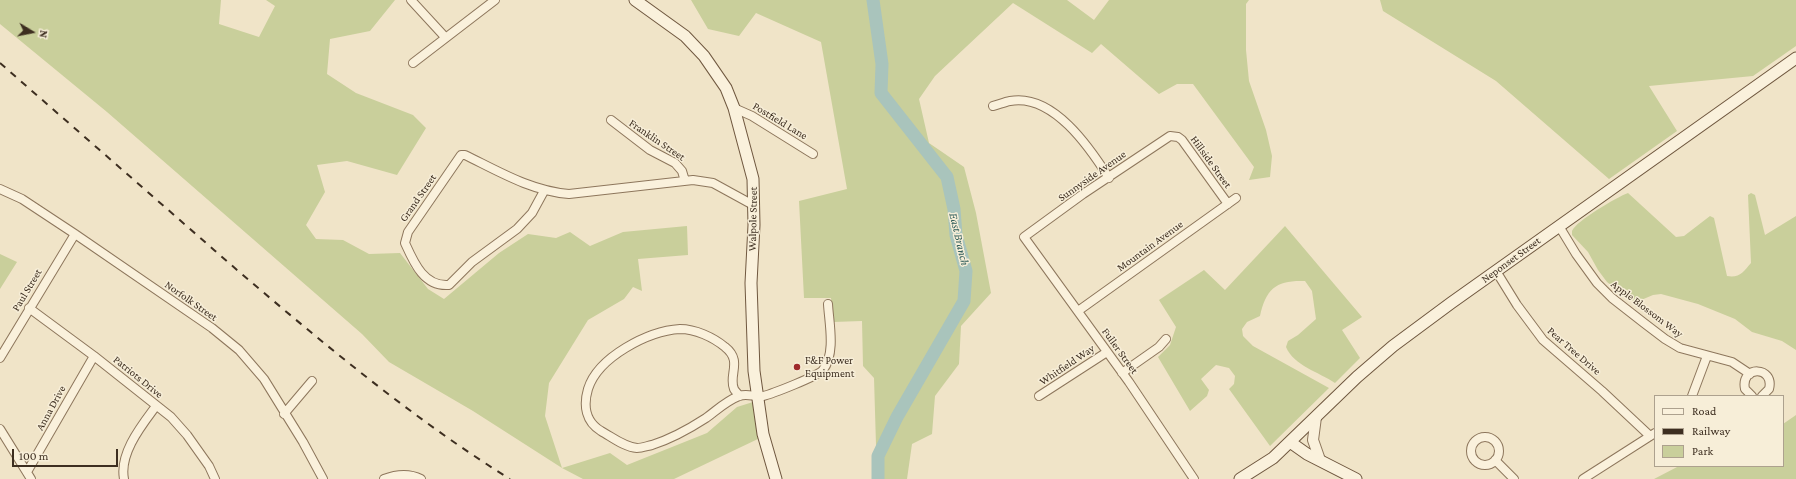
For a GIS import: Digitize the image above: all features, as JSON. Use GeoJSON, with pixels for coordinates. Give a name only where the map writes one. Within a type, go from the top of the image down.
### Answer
{"type":"FeatureCollection","features":[{"type":"Feature","properties":{"kind":"main road","name":"Walpole Street"},"geometry":{"type":"LineString","coordinates":[[635,0],[685,36],[704,56],[726,88],[734,108],[753,179],[754,206],[751,283],[752,336],[756,396],[763,434],[776,479]]}},
{"type":"Feature","properties":{"kind":"main road","name":"Neponset Street"},"geometry":{"type":"LineString","coordinates":[[1240,479],[1266,464],[1357,377],[1393,346],[1796,58]]}},
{"type":"Feature","properties":{"kind":"main road"},"geometry":{"type":"LineString","coordinates":[[1290,442],[1356,479]]}},
{"type":"Feature","properties":{"kind":"street"},"geometry":{"type":"LineString","coordinates":[[411,0],[446,37]]}},
{"type":"Feature","properties":{"kind":"street"},"geometry":{"type":"LineString","coordinates":[[413,63],[495,0]]}},
{"type":"Feature","properties":{"kind":"street"},"geometry":{"type":"LineString","coordinates":[[993,106],[1011,101],[1025,101],[1055,114],[1090,148],[1109,178]]}},
{"type":"Feature","properties":{"kind":"street","name":"Postfield Lane"},"geometry":{"type":"LineString","coordinates":[[734,108],[759,120],[813,154]]}},
{"type":"Feature","properties":{"kind":"street","name":"Franklin Street"},"geometry":{"type":"LineString","coordinates":[[611,120],[650,150],[675,163],[682,171],[685,181]]}},
{"type":"Feature","properties":{"kind":"street","name":"Sunnyside Avenue"},"geometry":{"type":"LineString","coordinates":[[1024,237],[1083,194],[1109,178],[1167,137],[1174,136]]}},
{"type":"Feature","properties":{"kind":"street","name":"Hillside Street"},"geometry":{"type":"LineString","coordinates":[[1174,136],[1182,140],[1228,204]]}},
{"type":"Feature","properties":{"kind":"street","name":"Grand Street"},"geometry":{"type":"LineString","coordinates":[[544,191],[532,213],[517,230],[472,262],[449,285],[442,285],[429,281],[418,270],[405,243],[408,232],[461,155],[465,155],[518,181],[544,191],[569,194],[702,180],[713,183],[754,206]]}},
{"type":"Feature","properties":{"kind":"street","name":"Norfolk Street"},"geometry":{"type":"LineString","coordinates":[[0,189],[22,199],[74,234],[212,328],[239,350],[264,379],[284,414],[303,442],[323,479]]}},
{"type":"Feature","properties":{"kind":"street","name":"Mountain Avenue"},"geometry":{"type":"LineString","coordinates":[[1078,312],[1236,198]]}},
{"type":"Feature","properties":{"kind":"street","name":"Apple Blossom Way"},"geometry":{"type":"LineString","coordinates":[[1559,226],[1576,254],[1597,283],[1612,298],[1665,339],[1680,348],[1732,362],[1750,374],[1762,372],[1768,377],[1770,385],[1769,390],[1763,395]]}},
{"type":"Feature","properties":{"kind":"street","name":"Paul Street"},"geometry":{"type":"LineString","coordinates":[[0,358],[74,234]]}},
{"type":"Feature","properties":{"kind":"street","name":"Fuller Street"},"geometry":{"type":"LineString","coordinates":[[1024,237],[1122,373],[1194,479]]}},
{"type":"Feature","properties":{"kind":"street","name":"Pear Tree Drive"},"geometry":{"type":"LineString","coordinates":[[1496,271],[1517,305],[1543,340],[1653,435]]}},
{"type":"Feature","properties":{"kind":"street"},"geometry":{"type":"LineString","coordinates":[[740,396],[734,388],[733,380],[735,368],[733,357],[725,347],[706,336],[681,329],[649,335],[620,351],[607,362],[595,376],[588,388],[586,398],[588,418],[594,427],[616,440],[633,446],[643,447],[662,442],[691,427],[722,405],[740,396],[763,396],[800,382],[823,371],[828,362],[830,349],[828,304]]}},
{"type":"Feature","properties":{"kind":"street","name":"Patriots Drive"},"geometry":{"type":"LineString","coordinates":[[29,308],[94,356],[171,417],[187,435],[215,479]]}},
{"type":"Feature","properties":{"kind":"street"},"geometry":{"type":"LineString","coordinates":[[1122,373],[1159,347],[1166,339]]}},
{"type":"Feature","properties":{"kind":"street","name":"Whitfield Way"},"geometry":{"type":"LineString","coordinates":[[1039,396],[1107,352]]}},
{"type":"Feature","properties":{"kind":"street","name":"Anna Drive"},"geometry":{"type":"LineString","coordinates":[[29,475],[94,356]]}},
{"type":"Feature","properties":{"kind":"street"},"geometry":{"type":"LineString","coordinates":[[1692,395],[1707,356]]}},
{"type":"Feature","properties":{"kind":"street"},"geometry":{"type":"LineString","coordinates":[[1750,374],[1745,380],[1744,385],[1751,395]]}},
{"type":"Feature","properties":{"kind":"street"},"geometry":{"type":"LineString","coordinates":[[284,414],[312,381]]}},
{"type":"Feature","properties":{"kind":"street"},"geometry":{"type":"LineString","coordinates":[[124,479],[122,471],[134,439],[156,406]]}},
{"type":"Feature","properties":{"kind":"street"},"geometry":{"type":"LineString","coordinates":[[1316,417],[1313,440],[1320,460]]}},
{"type":"Feature","properties":{"kind":"street"},"geometry":{"type":"LineString","coordinates":[[0,429],[29,475]]}},
{"type":"Feature","properties":{"kind":"street"},"geometry":{"type":"LineString","coordinates":[[1583,479],[1653,435]]}},
{"type":"Feature","properties":{"kind":"street"},"geometry":{"type":"LineString","coordinates":[[1495,460],[1514,479]]}},
{"type":"Feature","properties":{"kind":"street"},"geometry":{"type":"LineString","coordinates":[[384,479],[398,474],[416,476],[421,479]]}},
{"type":"Feature","properties":{"kind":"green space"},"geometry":{"type":"Polygon","coordinates":[[[0,0],[221,0],[219,24],[259,37],[275,6],[266,0],[395,0],[370,31],[330,39],[327,74],[356,93],[413,115],[426,128],[397,175],[347,161],[317,165],[325,192],[306,225],[316,239],[343,240],[369,254],[400,253],[428,289],[444,299],[499,253],[528,234],[556,238],[570,232],[590,246],[623,232],[687,226],[688,255],[638,259],[642,291],[633,287],[624,299],[588,320],[549,383],[545,416],[562,468],[473,411],[389,362],[362,334],[107,112],[0,24],[0,0]]]}},
{"type":"Feature","properties":{"kind":"green space"},"geometry":{"type":"Polygon","coordinates":[[[691,0],[1067,0],[1094,20],[1109,0],[1249,0],[1246,4],[1246,50],[1249,81],[1266,130],[1272,156],[1270,177],[1249,180],[1254,167],[1193,84],[1177,84],[1159,94],[1101,44],[1092,53],[1013,3],[935,76],[919,99],[929,143],[964,167],[976,213],[991,293],[961,326],[959,364],[935,396],[932,434],[912,444],[907,479],[873,479],[876,445],[874,378],[863,366],[862,321],[833,322],[831,298],[804,298],[799,201],[847,189],[821,42],[756,13],[739,36],[708,29],[691,0]]]}},
{"type":"Feature","properties":{"kind":"green space"},"geometry":{"type":"Polygon","coordinates":[[[1380,0],[1796,0],[1796,46],[1753,76],[1649,86],[1677,131],[1609,179],[1496,81],[1383,11],[1380,0]]]}},
{"type":"Feature","properties":{"kind":"green space"},"geometry":{"type":"Polygon","coordinates":[[[1628,193],[1676,237],[1684,236],[1710,216],[1714,218],[1727,276],[1738,275],[1751,263],[1748,195],[1751,193],[1755,195],[1765,235],[1796,216],[1796,350],[1782,341],[1752,332],[1735,319],[1698,304],[1661,294],[1653,295],[1634,303],[1607,282],[1588,252],[1572,235],[1572,231],[1581,221],[1615,199],[1628,193]]]}},
{"type":"Feature","properties":{"kind":"green space"},"geometry":{"type":"Polygon","coordinates":[[[1285,226],[1362,317],[1342,330],[1360,358],[1335,383],[1301,364],[1290,354],[1286,347],[1288,341],[1298,335],[1316,319],[1312,291],[1305,281],[1295,281],[1280,284],[1269,292],[1260,316],[1247,322],[1242,329],[1243,336],[1253,346],[1329,388],[1270,446],[1229,389],[1234,384],[1235,376],[1229,368],[1216,365],[1201,379],[1209,390],[1207,396],[1190,411],[1158,357],[1170,345],[1176,327],[1159,300],[1204,270],[1225,290],[1285,226]]]}},
{"type":"Feature","properties":{"kind":"green space"},"geometry":{"type":"Polygon","coordinates":[[[0,254],[17,262],[0,289],[0,254]]]}},
{"type":"Feature","properties":{"kind":"green space"},"geometry":{"type":"Polygon","coordinates":[[[753,402],[760,438],[674,479],[583,479],[562,468],[610,453],[627,465],[707,433],[737,407],[753,402]]]}},
{"type":"Feature","properties":{"kind":"green space"},"geometry":{"type":"Polygon","coordinates":[[[1796,415],[1796,479],[1654,479],[1677,467],[1784,467],[1784,423],[1796,415]]]}},
{"type":"Feature","properties":{"kind":"waterway","name":"East Branch"},"geometry":{"type":"LineString","coordinates":[[873,0],[882,64],[881,93],[947,177],[954,209],[956,235],[966,271],[964,301],[897,417],[878,456],[878,479]]}},
{"type":"Feature","properties":{"kind":"railway"},"geometry":{"type":"LineString","coordinates":[[0,63],[237,270],[336,353],[403,406],[474,456],[510,479]]}},
{"type":"Feature","properties":{"kind":"place","name":"F&F Power Equipment"},"geometry":{"type":"Point","coordinates":[797,367]}}]}
